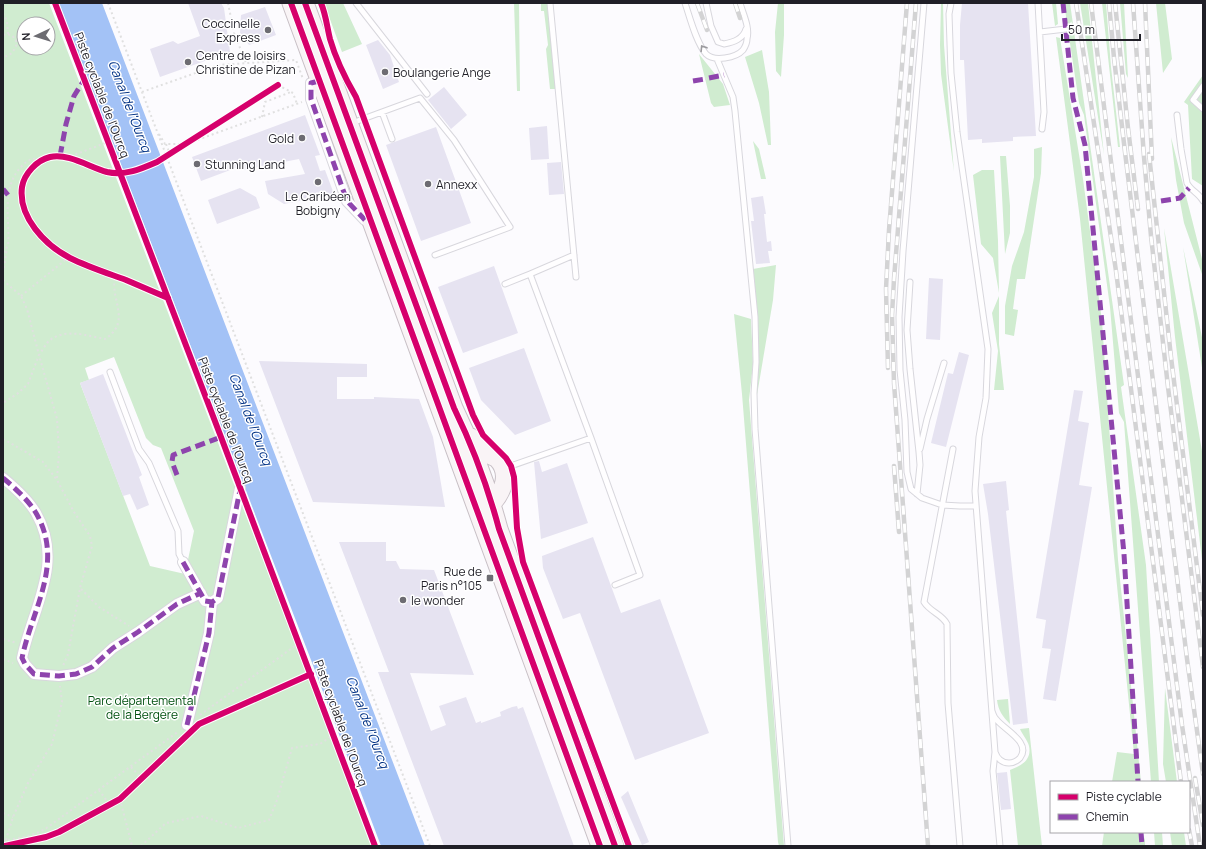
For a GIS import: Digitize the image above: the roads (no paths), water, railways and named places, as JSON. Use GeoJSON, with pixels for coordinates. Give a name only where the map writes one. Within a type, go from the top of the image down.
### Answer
{"type":"FeatureCollection","features":[{"type":"Feature","properties":{"kind":"main road"},"geometry":{"type":"LineString","coordinates":[[290,3],[311,80],[445,423],[600,846]]}},
{"type":"Feature","properties":{"kind":"main road"},"geometry":{"type":"LineString","coordinates":[[305,3],[454,408],[465,431],[492,504],[499,529],[615,846]]}},
{"type":"Feature","properties":{"kind":"main road"},"geometry":{"type":"LineString","coordinates":[[445,423],[465,450],[483,498],[492,504]]}},
{"type":"Feature","properties":{"kind":"main road"},"geometry":{"type":"LineString","coordinates":[[465,431],[484,452],[497,459],[503,469],[504,481],[500,495],[492,504]]}},
{"type":"Feature","properties":{"kind":"street"},"geometry":{"type":"LineString","coordinates":[[311,80],[311,99],[347,201],[365,220]]}},
{"type":"Feature","properties":{"kind":"street"},"geometry":{"type":"LineString","coordinates":[[3,478],[16,489],[36,513],[44,531],[48,549],[48,572],[22,658],[34,674],[59,676],[76,674],[92,667],[113,648],[177,604],[201,593]]}},
{"type":"Feature","properties":{"kind":"street"},"geometry":{"type":"LineString","coordinates":[[188,568],[205,601],[212,602],[218,598],[240,488]]}},
{"type":"Feature","properties":{"kind":"street"},"geometry":{"type":"LineString","coordinates":[[187,725],[209,633],[212,602]]}},
{"type":"Feature","properties":{"kind":"lane"},"geometry":{"type":"LineString","coordinates":[[356,3],[427,94]]}},
{"type":"Feature","properties":{"kind":"lane"},"geometry":{"type":"LineString","coordinates":[[550,3],[576,276]]}},
{"type":"Feature","properties":{"kind":"lane"},"geometry":{"type":"LineString","coordinates":[[685,3],[702,48],[708,56],[717,59],[725,58],[742,50],[747,38],[746,24],[740,3]]}},
{"type":"Feature","properties":{"kind":"lane"},"geometry":{"type":"LineString","coordinates":[[706,3],[711,26],[716,39],[721,43],[727,44],[742,38],[746,30],[746,24]]}},
{"type":"Feature","properties":{"kind":"lane"},"geometry":{"type":"LineString","coordinates":[[924,3],[903,251],[900,317],[900,370],[905,420],[907,472],[911,489],[922,498],[942,505],[975,506]]}},
{"type":"Feature","properties":{"kind":"lane"},"geometry":{"type":"LineString","coordinates":[[951,3],[949,14],[951,73],[957,132],[988,349],[986,398],[979,437],[975,506],[995,748],[999,760],[1012,763],[1019,758],[1023,750],[1020,741],[996,720],[992,711]]}},
{"type":"Feature","properties":{"kind":"lane"},"geometry":{"type":"LineString","coordinates":[[1038,3],[1044,112],[1042,129]]}},
{"type":"Feature","properties":{"kind":"lane"},"geometry":{"type":"LineString","coordinates":[[1040,32],[1066,29]]}},
{"type":"Feature","properties":{"kind":"lane"},"geometry":{"type":"LineString","coordinates":[[717,59],[733,97],[755,316],[755,430],[788,846]]}},
{"type":"Feature","properties":{"kind":"lane"},"geometry":{"type":"LineString","coordinates":[[1203,86],[1193,100],[1203,109]]}},
{"type":"Feature","properties":{"kind":"lane"},"geometry":{"type":"LineString","coordinates":[[350,124],[420,98],[454,140],[510,227],[435,255]]}},
{"type":"Feature","properties":{"kind":"lane"},"geometry":{"type":"LineString","coordinates":[[382,112],[392,139]]}},
{"type":"Feature","properties":{"kind":"lane"},"geometry":{"type":"LineString","coordinates":[[1177,115],[1187,183],[1189,188],[1200,195],[1203,201]]}},
{"type":"Feature","properties":{"kind":"lane"},"geometry":{"type":"LineString","coordinates":[[505,284],[574,255]]}},
{"type":"Feature","properties":{"kind":"lane"},"geometry":{"type":"LineString","coordinates":[[530,274],[640,574],[615,584]]}},
{"type":"Feature","properties":{"kind":"lane"},"geometry":{"type":"LineString","coordinates":[[910,282],[907,330],[920,465],[917,494]]}},
{"type":"Feature","properties":{"kind":"lane"},"geometry":{"type":"LineString","coordinates":[[919,452],[927,419],[944,363]]}},
{"type":"Feature","properties":{"kind":"lane"},"geometry":{"type":"LineString","coordinates":[[110,372],[139,449],[150,463],[178,531],[179,554],[188,568]]}},
{"type":"Feature","properties":{"kind":"lane"},"geometry":{"type":"LineString","coordinates":[[503,469],[591,438]]}},
{"type":"Feature","properties":{"kind":"lane"},"geometry":{"type":"LineString","coordinates":[[952,449],[924,602],[926,606],[945,619],[947,624],[948,703],[960,846]]}},
{"type":"Feature","properties":{"kind":"lane"},"geometry":{"type":"LineString","coordinates":[[995,748],[993,771],[1000,846]]}},
{"type":"Feature","properties":{"kind":"water","name":"Canal de l'Ourcq"},"geometry":{"type":"Polygon","coordinates":[[[59,3],[102,3],[425,846],[381,846],[59,3]]]}},
{"type":"Feature","properties":{"kind":"railway"},"geometry":{"type":"LineString","coordinates":[[697,3],[707,30]]}},
{"type":"Feature","properties":{"kind":"railway"},"geometry":{"type":"LineString","coordinates":[[735,3],[740,18]]}},
{"type":"Feature","properties":{"kind":"railway"},"geometry":{"type":"LineString","coordinates":[[888,368],[886,289],[889,230],[907,3]]}},
{"type":"Feature","properties":{"kind":"railway"},"geometry":{"type":"LineString","coordinates":[[916,3],[892,315],[894,383],[928,846]]}},
{"type":"Feature","properties":{"kind":"railway"},"geometry":{"type":"LineString","coordinates":[[1076,3],[1116,271],[1181,781]]}},
{"type":"Feature","properties":{"kind":"railway"},"geometry":{"type":"LineString","coordinates":[[1091,3],[1182,725],[1200,846]]}},
{"type":"Feature","properties":{"kind":"railway"},"geometry":{"type":"LineString","coordinates":[[1109,3],[1125,152],[1187,659],[1203,774]]}},
{"type":"Feature","properties":{"kind":"railway"},"geometry":{"type":"LineString","coordinates":[[1115,3],[1138,209]]}},
{"type":"Feature","properties":{"kind":"railway"},"geometry":{"type":"LineString","coordinates":[[1133,3],[1151,236],[1168,387],[1203,667]]}},
{"type":"Feature","properties":{"kind":"railway"},"geometry":{"type":"LineString","coordinates":[[1145,3],[1152,159]]}},
{"type":"Feature","properties":{"kind":"railway"},"geometry":{"type":"LineString","coordinates":[[1149,154],[1171,357],[1203,615]]}},
{"type":"Feature","properties":{"kind":"railway"},"geometry":{"type":"LineString","coordinates":[[894,466],[899,532]]}},
{"type":"Feature","properties":{"kind":"railway"},"geometry":{"type":"LineString","coordinates":[[1195,778],[1203,825]]}},
{"type":"Feature","properties":{"kind":"railway"},"geometry":{"type":"LineString","coordinates":[[1190,833],[1192,846]]}},
{"type":"Feature","properties":{"kind":"place","name":"Coccinelle Express"},"geometry":{"type":"Point","coordinates":[268,30]}},
{"type":"Feature","properties":{"kind":"place","name":"Centre de loisirs Christine de Pizan"},"geometry":{"type":"Point","coordinates":[188,62]}},
{"type":"Feature","properties":{"kind":"place","name":"Boulangerie Ange"},"geometry":{"type":"Point","coordinates":[385,72]}},
{"type":"Feature","properties":{"kind":"place","name":"Gold"},"geometry":{"type":"Point","coordinates":[302,138]}},
{"type":"Feature","properties":{"kind":"place","name":"Stunning Land"},"geometry":{"type":"Point","coordinates":[197,164]}},
{"type":"Feature","properties":{"kind":"place","name":"Le Caribéen Bobigny"},"geometry":{"type":"Point","coordinates":[318,182]}},
{"type":"Feature","properties":{"kind":"place","name":"Annexx"},"geometry":{"type":"Point","coordinates":[428,184]}},
{"type":"Feature","properties":{"kind":"place","name":"Rue de Paris n°105"},"geometry":{"type":"Point","coordinates":[490,578]}},
{"type":"Feature","properties":{"kind":"place","name":"le wonder"},"geometry":{"type":"Point","coordinates":[403,600]}},
{"type":"Feature","properties":{"kind":"park label","name":"Parc départemental de la Bergère"},"geometry":{"type":"Point","coordinates":[142,707]}}]}
